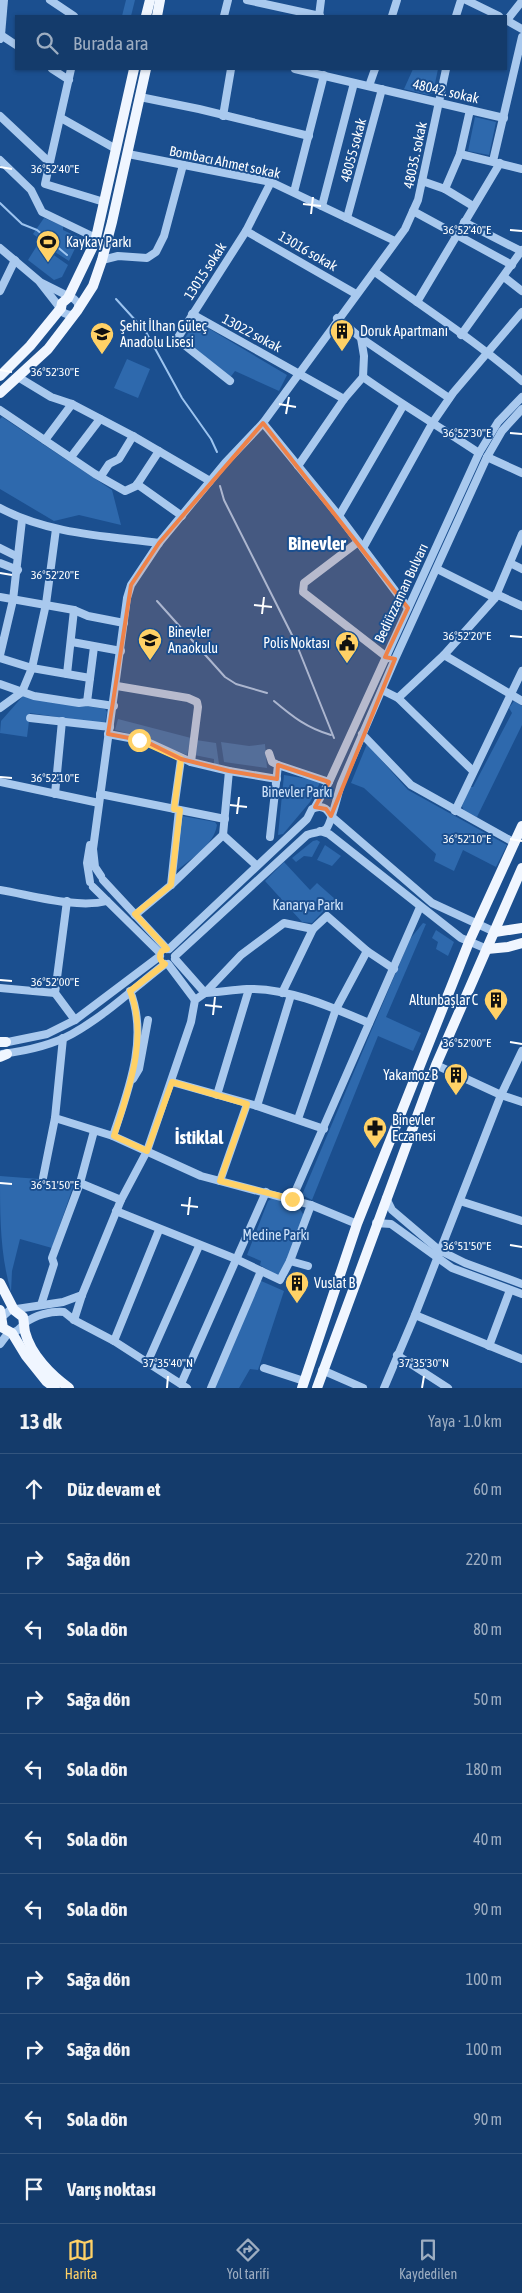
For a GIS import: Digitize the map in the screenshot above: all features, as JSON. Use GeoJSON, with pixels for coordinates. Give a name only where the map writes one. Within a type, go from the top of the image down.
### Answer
{"type":"FeatureCollection","features":[{"type":"Feature","properties":{"kind":"main road"},"geometry":{"type":"LineString","coordinates":[[146,15],[150,0]]}},
{"type":"Feature","properties":{"kind":"main road"},"geometry":{"type":"LineString","coordinates":[[157,15],[160,0]]}},
{"type":"Feature","properties":{"kind":"main road"},"geometry":{"type":"LineString","coordinates":[[0,376],[30,346],[61,308],[62,303],[68,298],[84,269],[96,238],[133,70]]}},
{"type":"Feature","properties":{"kind":"main road"},"geometry":{"type":"LineString","coordinates":[[0,393],[48,349],[77,311],[92,286],[102,260],[128,154],[146,70]]}},
{"type":"Feature","properties":{"kind":"main road"},"geometry":{"type":"LineString","coordinates":[[303,1385],[357,1224],[469,942],[522,826]]}},
{"type":"Feature","properties":{"kind":"main road"},"geometry":{"type":"LineString","coordinates":[[317,1388],[376,1223],[436,1065],[522,868]]}},
{"type":"Feature","properties":{"kind":"main road"},"geometry":{"type":"LineString","coordinates":[[503,913],[504,924],[511,931]]}},
{"type":"Feature","properties":{"kind":"main road"},"geometry":{"type":"LineString","coordinates":[[495,932],[522,928]]}},
{"type":"Feature","properties":{"kind":"main road"},"geometry":{"type":"LineString","coordinates":[[487,948],[502,948],[522,943]]}},
{"type":"Feature","properties":{"kind":"main road"},"geometry":{"type":"LineString","coordinates":[[482,961],[502,948]]}},
{"type":"Feature","properties":{"kind":"main road"},"geometry":{"type":"LineString","coordinates":[[0,1283],[14,1310],[21,1314],[29,1343],[52,1375],[69,1388]]}},
{"type":"Feature","properties":{"kind":"main road"},"geometry":{"type":"LineString","coordinates":[[4,1324],[44,1384],[55,1388]]}},
{"type":"Feature","properties":{"kind":"street"},"geometry":{"type":"LineString","coordinates":[[4,0],[0,37],[15,45]]}},
{"type":"Feature","properties":{"kind":"street"},"geometry":{"type":"LineString","coordinates":[[50,0],[72,15]]}},
{"type":"Feature","properties":{"kind":"street"},"geometry":{"type":"LineString","coordinates":[[224,15],[228,0]]}},
{"type":"Feature","properties":{"kind":"street"},"geometry":{"type":"LineString","coordinates":[[247,0],[270,2],[316,15]]}},
{"type":"Feature","properties":{"kind":"street"},"geometry":{"type":"LineString","coordinates":[[319,15],[321,0]]}},
{"type":"Feature","properties":{"kind":"street"},"geometry":{"type":"LineString","coordinates":[[392,15],[397,0]]}},
{"type":"Feature","properties":{"kind":"street"},"geometry":{"type":"LineString","coordinates":[[456,15],[461,0]]}},
{"type":"Feature","properties":{"kind":"street"},"geometry":{"type":"LineString","coordinates":[[466,0],[497,15]]}},
{"type":"Feature","properties":{"kind":"street"},"geometry":{"type":"LineString","coordinates":[[507,19],[522,1]]}},
{"type":"Feature","properties":{"kind":"street"},"geometry":{"type":"LineString","coordinates":[[507,21],[522,29]]}},
{"type":"Feature","properties":{"kind":"street"},"geometry":{"type":"LineString","coordinates":[[417,302],[458,236],[496,162],[522,37]]}},
{"type":"Feature","properties":{"kind":"street"},"geometry":{"type":"LineString","coordinates":[[54,70],[69,80]]}},
{"type":"Feature","properties":{"kind":"street"},"geometry":{"type":"LineString","coordinates":[[38,201],[50,163],[71,70]]}},
{"type":"Feature","properties":{"kind":"street"},"geometry":{"type":"LineString","coordinates":[[222,116],[231,70]]}},
{"type":"Feature","properties":{"kind":"street","name":"48042. sokak"},"geometry":{"type":"LineString","coordinates":[[307,70],[354,83],[504,118]]}},
{"type":"Feature","properties":{"kind":"street"},"geometry":{"type":"LineString","coordinates":[[369,86],[375,70]]}},
{"type":"Feature","properties":{"kind":"street","name":"48035. sokak"},"geometry":{"type":"LineString","coordinates":[[98,812],[129,591],[159,543],[233,453],[263,423],[337,318],[375,272],[405,229],[413,212],[422,181],[446,70]]}},
{"type":"Feature","properties":{"kind":"street"},"geometry":{"type":"LineString","coordinates":[[294,192],[324,75]]}},
{"type":"Feature","properties":{"kind":"street"},"geometry":{"type":"LineString","coordinates":[[322,206],[354,83]]}},
{"type":"Feature","properties":{"kind":"street","name":"48055 sokak"},"geometry":{"type":"LineString","coordinates":[[347,218],[382,89]]}},
{"type":"Feature","properties":{"kind":"street"},"geometry":{"type":"LineString","coordinates":[[140,97],[309,136]]}},
{"type":"Feature","properties":{"kind":"street"},"geometry":{"type":"LineString","coordinates":[[445,189],[460,154],[470,110]]}},
{"type":"Feature","properties":{"kind":"street"},"geometry":{"type":"LineString","coordinates":[[0,116],[50,163]]}},
{"type":"Feature","properties":{"kind":"street"},"geometry":{"type":"LineString","coordinates":[[61,118],[116,149]]}},
{"type":"Feature","properties":{"kind":"street","name":"Bombacı Ahmet sokak"},"geometry":{"type":"LineString","coordinates":[[128,154],[271,182],[395,241]]}},
{"type":"Feature","properties":{"kind":"street"},"geometry":{"type":"LineString","coordinates":[[460,154],[522,169]]}},
{"type":"Feature","properties":{"kind":"street"},"geometry":{"type":"LineString","coordinates":[[0,160],[31,190],[42,212],[96,238]]}},
{"type":"Feature","properties":{"kind":"street"},"geometry":{"type":"LineString","coordinates":[[102,260],[118,256],[147,258],[156,252],[164,236],[183,165]]}},
{"type":"Feature","properties":{"kind":"street"},"geometry":{"type":"LineString","coordinates":[[422,181],[445,189],[474,206]]}},
{"type":"Feature","properties":{"kind":"street","name":"13015 sokak"},"geometry":{"type":"LineString","coordinates":[[230,381],[177,339],[246,231],[271,182]]}},
{"type":"Feature","properties":{"kind":"street"},"geometry":{"type":"LineString","coordinates":[[44,184],[104,202]]}},
{"type":"Feature","properties":{"kind":"street"},"geometry":{"type":"LineString","coordinates":[[413,212],[512,265]]}},
{"type":"Feature","properties":{"kind":"street"},"geometry":{"type":"LineString","coordinates":[[461,335],[522,251],[464,222]]}},
{"type":"Feature","properties":{"kind":"street","name":"13016 sokak"},"geometry":{"type":"LineString","coordinates":[[246,231],[356,294]]}},
{"type":"Feature","properties":{"kind":"street"},"geometry":{"type":"LineString","coordinates":[[0,248],[40,282],[66,315],[77,311],[76,301],[40,282]]}},
{"type":"Feature","properties":{"kind":"street"},"geometry":{"type":"LineString","coordinates":[[0,291],[15,260]]}},
{"type":"Feature","properties":{"kind":"street"},"geometry":{"type":"LineString","coordinates":[[375,272],[461,335],[487,351],[522,381]]}},
{"type":"Feature","properties":{"kind":"street"},"geometry":{"type":"LineString","coordinates":[[504,277],[522,291]]}},
{"type":"Feature","properties":{"kind":"street"},"geometry":{"type":"LineString","coordinates":[[394,660],[385,657],[302,592],[304,584],[360,545],[449,398],[522,312]]}},
{"type":"Feature","properties":{"kind":"street","name":"13022 sokak"},"geometry":{"type":"LineString","coordinates":[[192,314],[300,372],[344,399]]}},
{"type":"Feature","properties":{"kind":"street"},"geometry":{"type":"LineString","coordinates":[[337,318],[361,338],[449,398]]}},
{"type":"Feature","properties":{"kind":"street"},"geometry":{"type":"LineString","coordinates":[[298,466],[344,399],[363,377],[364,356],[361,338]]}},
{"type":"Feature","properties":{"kind":"street"},"geometry":{"type":"LineString","coordinates":[[18,377],[51,397],[72,404],[133,436],[210,481]]}},
{"type":"Feature","properties":{"kind":"street"},"geometry":{"type":"LineString","coordinates":[[363,377],[403,406],[433,422],[479,453]]}},
{"type":"Feature","properties":{"kind":"street","name":"Bediüzzaman Bulvarı"},"geometry":{"type":"LineString","coordinates":[[315,807],[329,782],[479,453],[498,422],[522,397]]}},
{"type":"Feature","properties":{"kind":"street"},"geometry":{"type":"LineString","coordinates":[[45,440],[72,404]]}},
{"type":"Feature","properties":{"kind":"street"},"geometry":{"type":"LineString","coordinates":[[339,516],[403,406]]}},
{"type":"Feature","properties":{"kind":"street","name":"Bediüzzaman Bulvarı"},"geometry":{"type":"LineString","coordinates":[[331,816],[341,784],[394,660],[487,457],[502,431],[522,409]]}},
{"type":"Feature","properties":{"kind":"street"},"geometry":{"type":"LineString","coordinates":[[0,410],[125,491],[132,489],[137,484],[159,451]]}},
{"type":"Feature","properties":{"kind":"street"},"geometry":{"type":"LineString","coordinates":[[71,457],[100,419]]}},
{"type":"Feature","properties":{"kind":"street"},"geometry":{"type":"LineString","coordinates":[[263,423],[339,516],[408,608]]}},
{"type":"Feature","properties":{"kind":"street"},"geometry":{"type":"LineString","coordinates":[[101,476],[109,464],[119,459],[133,436]]}},
{"type":"Feature","properties":{"kind":"street"},"geometry":{"type":"LineString","coordinates":[[487,457],[522,473]]}},
{"type":"Feature","properties":{"kind":"street"},"geometry":{"type":"LineString","coordinates":[[137,484],[182,516]]}},
{"type":"Feature","properties":{"kind":"street"},"geometry":{"type":"LineString","coordinates":[[0,508],[22,520],[56,529],[159,543]]}},
{"type":"Feature","properties":{"kind":"street"},"geometry":{"type":"LineString","coordinates":[[22,520],[16,556],[18,570],[13,600],[3,629],[0,656],[32,668],[90,678]]}},
{"type":"Feature","properties":{"kind":"street"},"geometry":{"type":"LineString","coordinates":[[0,708],[22,692],[32,668],[46,604],[56,529]]}},
{"type":"Feature","properties":{"kind":"street"},"geometry":{"type":"LineString","coordinates":[[398,698],[444,655],[496,596],[522,534]]}},
{"type":"Feature","properties":{"kind":"street"},"geometry":{"type":"LineString","coordinates":[[0,548],[16,556]]}},
{"type":"Feature","properties":{"kind":"street"},"geometry":{"type":"LineString","coordinates":[[0,563],[18,570]]}},
{"type":"Feature","properties":{"kind":"street"},"geometry":{"type":"LineString","coordinates":[[510,563],[522,569]]}},
{"type":"Feature","properties":{"kind":"street"},"geometry":{"type":"LineString","coordinates":[[437,569],[522,606]]}},
{"type":"Feature","properties":{"kind":"street"},"geometry":{"type":"LineString","coordinates":[[395,589],[403,592],[416,591]]}},
{"type":"Feature","properties":{"kind":"street"},"geometry":{"type":"LineString","coordinates":[[0,597],[74,610],[88,616],[124,624]]}},
{"type":"Feature","properties":{"kind":"street"},"geometry":{"type":"LineString","coordinates":[[67,674],[74,610]]}},
{"type":"Feature","properties":{"kind":"street"},"geometry":{"type":"LineString","coordinates":[[72,642],[121,651]]}},
{"type":"Feature","properties":{"kind":"street"},"geometry":{"type":"LineString","coordinates":[[87,702],[94,647]]}},
{"type":"Feature","properties":{"kind":"street"},"geometry":{"type":"LineString","coordinates":[[444,655],[522,701]]}},
{"type":"Feature","properties":{"kind":"street"},"geometry":{"type":"LineString","coordinates":[[455,811],[512,696],[522,671]]}},
{"type":"Feature","properties":{"kind":"street"},"geometry":{"type":"LineString","coordinates":[[0,684],[34,696],[114,706]]}},
{"type":"Feature","properties":{"kind":"street"},"geometry":{"type":"LineString","coordinates":[[117,686],[188,698],[197,702],[191,762]]}},
{"type":"Feature","properties":{"kind":"street"},"geometry":{"type":"LineString","coordinates":[[382,690],[398,698],[473,772]]}},
{"type":"Feature","properties":{"kind":"street"},"geometry":{"type":"LineString","coordinates":[[30,718],[62,721],[109,730],[145,742],[191,762],[277,779]]}},
{"type":"Feature","properties":{"kind":"street"},"geometry":{"type":"LineString","coordinates":[[55,794],[62,721]]}},
{"type":"Feature","properties":{"kind":"street"},"geometry":{"type":"LineString","coordinates":[[362,734],[411,786],[515,842]]}},
{"type":"Feature","properties":{"kind":"street"},"geometry":{"type":"LineString","coordinates":[[269,753],[272,762],[278,765],[329,782]]}},
{"type":"Feature","properties":{"kind":"street"},"geometry":{"type":"LineString","coordinates":[[171,885],[181,759]]}},
{"type":"Feature","properties":{"kind":"street"},"geometry":{"type":"LineString","coordinates":[[270,838],[278,765]]}},
{"type":"Feature","properties":{"kind":"street"},"geometry":{"type":"LineString","coordinates":[[135,914],[171,885],[223,836],[229,771]]}},
{"type":"Feature","properties":{"kind":"street"},"geometry":{"type":"LineString","coordinates":[[0,782],[99,803]]}},
{"type":"Feature","properties":{"kind":"street"},"geometry":{"type":"LineString","coordinates":[[100,794],[225,819]]}},
{"type":"Feature","properties":{"kind":"street"},"geometry":{"type":"LineString","coordinates":[[487,948],[469,942],[420,908],[329,834],[309,826],[307,819],[309,812],[315,807],[326,809],[331,816],[432,903],[495,932]]}},
{"type":"Feature","properties":{"kind":"street"},"geometry":{"type":"LineString","coordinates":[[98,812],[93,849],[95,867],[164,952]]}},
{"type":"Feature","properties":{"kind":"street"},"geometry":{"type":"LineString","coordinates":[[98,812],[92,830],[87,863],[92,885],[164,952],[175,957],[205,993]]}},
{"type":"Feature","properties":{"kind":"street"},"geometry":{"type":"LineString","coordinates":[[2,1055],[63,1038],[100,1016],[167,964],[308,836],[330,824],[331,816]]}},
{"type":"Feature","properties":{"kind":"street"},"geometry":{"type":"LineString","coordinates":[[2,1043],[47,1034],[75,1020],[164,952],[307,819]]}},
{"type":"Feature","properties":{"kind":"street"},"geometry":{"type":"LineString","coordinates":[[223,836],[256,865]]}},
{"type":"Feature","properties":{"kind":"street"},"geometry":{"type":"LineString","coordinates":[[92,885],[102,886],[102,878]]}},
{"type":"Feature","properties":{"kind":"street"},"geometry":{"type":"LineString","coordinates":[[0,890],[96,904],[107,901]]}},
{"type":"Feature","properties":{"kind":"street"},"geometry":{"type":"LineString","coordinates":[[67,901],[55,993],[75,1020]]}},
{"type":"Feature","properties":{"kind":"street"},"geometry":{"type":"LineString","coordinates":[[292,1199],[420,908]]}},
{"type":"Feature","properties":{"kind":"street"},"geometry":{"type":"LineString","coordinates":[[282,993],[313,930],[327,916],[366,951],[394,969]]}},
{"type":"Feature","properties":{"kind":"street"},"geometry":{"type":"LineString","coordinates":[[74,1320],[82,1295],[116,1211],[147,1151],[172,1082],[191,1022],[195,1000],[205,993],[241,955],[284,923],[313,930]]}},
{"type":"Feature","properties":{"kind":"street"},"geometry":{"type":"LineString","coordinates":[[298,1119],[336,1009],[366,951]]}},
{"type":"Feature","properties":{"kind":"street"},"geometry":{"type":"LineString","coordinates":[[164,952],[161,961],[167,964],[195,1000]]}},
{"type":"Feature","properties":{"kind":"street"},"geometry":{"type":"LineString","coordinates":[[0,988],[55,993]]}},
{"type":"Feature","properties":{"kind":"street"},"geometry":{"type":"LineString","coordinates":[[205,993],[249,989],[282,993],[336,1009],[369,1023]]}},
{"type":"Feature","properties":{"kind":"street"},"geometry":{"type":"LineString","coordinates":[[216,1095],[249,989]]}},
{"type":"Feature","properties":{"kind":"street"},"geometry":{"type":"LineString","coordinates":[[114,1136],[130,1085],[137,1052],[135,1004],[130,991]]}},
{"type":"Feature","properties":{"kind":"street"},"geometry":{"type":"LineString","coordinates":[[257,1106],[291,995]]}},
{"type":"Feature","properties":{"kind":"street"},"geometry":{"type":"LineString","coordinates":[[130,1085],[139,1069],[148,1020]]}},
{"type":"Feature","properties":{"kind":"street"},"geometry":{"type":"LineString","coordinates":[[43,1178],[56,1118],[63,1038]]}},
{"type":"Feature","properties":{"kind":"street"},"geometry":{"type":"LineString","coordinates":[[384,1388],[501,1095],[522,1051]]}},
{"type":"Feature","properties":{"kind":"street"},"geometry":{"type":"LineString","coordinates":[[436,1065],[501,1095],[522,1102]]}},
{"type":"Feature","properties":{"kind":"street"},"geometry":{"type":"LineString","coordinates":[[172,1082],[257,1106],[324,1129]]}},
{"type":"Feature","properties":{"kind":"street"},"geometry":{"type":"LineString","coordinates":[[220,1181],[247,1104]]}},
{"type":"Feature","properties":{"kind":"street"},"geometry":{"type":"LineString","coordinates":[[56,1118],[114,1136],[182,1168],[220,1181],[310,1204],[357,1224]]}},
{"type":"Feature","properties":{"kind":"street"},"geometry":{"type":"LineString","coordinates":[[41,1305],[54,1264],[52,1258],[80,1183],[94,1131]]}},
{"type":"Feature","properties":{"kind":"street"},"geometry":{"type":"LineString","coordinates":[[80,1183],[121,1200]]}},
{"type":"Feature","properties":{"kind":"street"},"geometry":{"type":"LineString","coordinates":[[4,1324],[19,1330],[23,1324],[39,1316],[64,1312],[74,1320],[148,1361],[184,1386],[236,1259],[266,1192]]}},
{"type":"Feature","properties":{"kind":"street"},"geometry":{"type":"LineString","coordinates":[[386,1198],[392,1210],[439,1250],[465,1264],[522,1284]]}},
{"type":"Feature","properties":{"kind":"street"},"geometry":{"type":"LineString","coordinates":[[460,1201],[522,1221]]}},
{"type":"Feature","properties":{"kind":"street"},"geometry":{"type":"LineString","coordinates":[[116,1211],[199,1246],[236,1259],[280,1280],[290,1261],[310,1204]]}},
{"type":"Feature","properties":{"kind":"street"},"geometry":{"type":"LineString","coordinates":[[376,1223],[391,1224],[436,1258],[460,1272],[522,1294]]}},
{"type":"Feature","properties":{"kind":"street"},"geometry":{"type":"LineString","coordinates":[[114,1341],[159,1230]]}},
{"type":"Feature","properties":{"kind":"street"},"geometry":{"type":"LineString","coordinates":[[148,1361],[199,1246]]}},
{"type":"Feature","properties":{"kind":"street"},"geometry":{"type":"LineString","coordinates":[[290,1261],[308,1266]]}},
{"type":"Feature","properties":{"kind":"street"},"geometry":{"type":"LineString","coordinates":[[211,1388],[261,1271]]}},
{"type":"Feature","properties":{"kind":"street"},"geometry":{"type":"LineString","coordinates":[[489,1346],[510,1290]]}},
{"type":"Feature","properties":{"kind":"street"},"geometry":{"type":"LineString","coordinates":[[0,1344],[7,1311],[69,1300],[82,1295]]}},
{"type":"Feature","properties":{"kind":"street"},"geometry":{"type":"LineString","coordinates":[[64,1312],[69,1300]]}},
{"type":"Feature","properties":{"kind":"street"},"geometry":{"type":"LineString","coordinates":[[414,1315],[522,1359]]}},
{"type":"Feature","properties":{"kind":"street"},"geometry":{"type":"LineString","coordinates":[[397,1355],[448,1388]]}},
{"type":"Feature","properties":{"kind":"street"},"geometry":{"type":"LineString","coordinates":[[264,1368],[303,1385]]}},
{"type":"Feature","properties":{"kind":"street"},"geometry":{"type":"LineString","coordinates":[[322,1370],[363,1388]]}},
{"type":"Feature","properties":{"kind":"highlighted area"},"geometry":{"type":"Polygon","coordinates":[[[263,423],[408,608],[385,657],[395,659],[331,816],[326,809],[315,807],[329,782],[278,765],[277,779],[229,771],[181,759],[145,741],[108,734],[131,585],[159,543],[263,423]]]}},
{"type":"Feature","properties":{"kind":"green space"},"geometry":{"type":"Polygon","coordinates":[[[126,0],[135,0],[131,15],[122,15],[126,0]]]}},
{"type":"Feature","properties":{"kind":"green space"},"geometry":{"type":"Polygon","coordinates":[[[413,70],[438,70],[433,93],[428,95],[404,89],[413,70]]]}},
{"type":"Feature","properties":{"kind":"green space"},"geometry":{"type":"Polygon","coordinates":[[[475,117],[496,122],[489,155],[468,151],[475,117]]]}},
{"type":"Feature","properties":{"kind":"green space"},"geometry":{"type":"Polygon","coordinates":[[[44,218],[63,226],[63,230],[80,238],[69,261],[36,240],[37,237],[33,234],[44,218]]]}},
{"type":"Feature","properties":{"kind":"green space","name":"Kaykay Parkı"},"geometry":{"type":"Polygon","coordinates":[[[38,244],[68,265],[62,277],[54,280],[28,260],[38,244]]]}},
{"type":"Feature","properties":{"kind":"green space"},"geometry":{"type":"Polygon","coordinates":[[[196,321],[287,375],[279,391],[235,371],[229,379],[181,344],[196,321]]]}},
{"type":"Feature","properties":{"kind":"green space"},"geometry":{"type":"Polygon","coordinates":[[[127,359],[150,369],[138,398],[114,388],[127,359]]]}},
{"type":"Feature","properties":{"kind":"green space"},"geometry":{"type":"Polygon","coordinates":[[[2,417],[112,490],[121,525],[79,515],[54,521],[0,489],[0,419],[2,417]]]}},
{"type":"Feature","properties":{"kind":"green space"},"geometry":{"type":"Polygon","coordinates":[[[23,696],[105,709],[107,712],[105,724],[30,713],[27,737],[0,733],[1,721],[23,696]]]}},
{"type":"Feature","properties":{"kind":"green space"},"geometry":{"type":"Polygon","coordinates":[[[514,701],[522,706],[522,725],[477,817],[464,811],[462,806],[470,787],[473,787],[512,713],[509,708],[514,701]]]}},
{"type":"Feature","properties":{"kind":"green space"},"geometry":{"type":"Polygon","coordinates":[[[118,719],[191,738],[187,755],[142,737],[115,730],[118,719]]]}},
{"type":"Feature","properties":{"kind":"green space"},"geometry":{"type":"Polygon","coordinates":[[[196,740],[216,743],[219,764],[214,764],[214,759],[194,755],[196,740]]]}},
{"type":"Feature","properties":{"kind":"green space"},"geometry":{"type":"Polygon","coordinates":[[[221,742],[249,746],[265,744],[267,768],[224,762],[221,742]]]}},
{"type":"Feature","properties":{"kind":"green space"},"geometry":{"type":"Polygon","coordinates":[[[367,744],[408,790],[507,845],[496,867],[463,850],[454,871],[434,861],[436,854],[364,788],[351,783],[367,744]]]}},
{"type":"Feature","properties":{"kind":"green space","name":"Binevler Parkı"},"geometry":{"type":"Polygon","coordinates":[[[284,775],[321,781],[310,802],[283,834],[278,835],[284,775]]]}},
{"type":"Feature","properties":{"kind":"green space"},"geometry":{"type":"Polygon","coordinates":[[[182,816],[215,822],[217,825],[207,845],[176,871],[182,816]]]}},
{"type":"Feature","properties":{"kind":"green space"},"geometry":{"type":"Polygon","coordinates":[[[317,840],[320,842],[312,857],[304,856],[296,862],[292,858],[313,841],[317,840]]]}},
{"type":"Feature","properties":{"kind":"green space"},"geometry":{"type":"Polygon","coordinates":[[[325,845],[341,856],[332,866],[317,860],[325,845]]]}},
{"type":"Feature","properties":{"kind":"green space","name":"Kanarya Parkı"},"geometry":{"type":"Polygon","coordinates":[[[284,862],[310,890],[317,883],[335,899],[312,923],[302,922],[265,881],[284,862]]]}},
{"type":"Feature","properties":{"kind":"green space"},"geometry":{"type":"Polygon","coordinates":[[[423,923],[426,924],[386,1017],[421,1033],[413,1051],[378,1036],[312,1200],[302,1195],[410,939],[423,923]]]}},
{"type":"Feature","properties":{"kind":"green space"},"geometry":{"type":"Polygon","coordinates":[[[436,930],[454,942],[448,956],[436,949],[438,942],[432,938],[436,930]]]}},
{"type":"Feature","properties":{"kind":"green space"},"geometry":{"type":"Polygon","coordinates":[[[0,1176],[65,1181],[74,1184],[52,1248],[20,1239],[12,1271],[11,1292],[3,1249],[0,1176]]]}},
{"type":"Feature","properties":{"kind":"green space","name":"Medine Parkı"},"geometry":{"type":"Polygon","coordinates":[[[273,1198],[299,1207],[304,1216],[280,1277],[260,1265],[261,1261],[247,1255],[268,1201],[273,1198]]]}},
{"type":"Feature","properties":{"kind":"green space"},"geometry":{"type":"Polygon","coordinates":[[[259,1280],[284,1291],[258,1370],[250,1369],[239,1388],[214,1388],[259,1280]]]}},
{"type":"Feature","properties":{"kind":"waterway"},"geometry":{"type":"LineString","coordinates":[[0,203],[22,224],[37,230],[67,255]]}},
{"type":"Feature","properties":{"kind":"waterway"},"geometry":{"type":"LineString","coordinates":[[116,299],[146,332],[182,398],[211,439],[217,452]]}},
{"type":"Feature","properties":{"kind":"waterway"},"geometry":{"type":"LineString","coordinates":[[220,486],[224,500],[296,643],[334,738]]}},
{"type":"Feature","properties":{"kind":"waterway"},"geometry":{"type":"LineString","coordinates":[[157,601],[225,677],[236,684],[267,693]]}},
{"type":"Feature","properties":{"kind":"waterway"},"geometry":{"type":"LineString","coordinates":[[274,701],[301,721],[331,735]]}},
{"type":"Feature","properties":{"kind":"place","name":"Kaykay Parkı"},"geometry":{"type":"Point","coordinates":[48,263]}},
{"type":"Feature","properties":{"kind":"place","name":"Doruk Apartmanı"},"geometry":{"type":"Point","coordinates":[342,352]}},
{"type":"Feature","properties":{"kind":"place","name":"Şehit İlhan Güleç Anadolu Lisesi"},"geometry":{"type":"Point","coordinates":[102,355]}},
{"type":"Feature","properties":{"kind":"place","name":"Binevler Anaokulu"},"geometry":{"type":"Point","coordinates":[150,661]}},
{"type":"Feature","properties":{"kind":"place","name":"Polis Noktası"},"geometry":{"type":"Point","coordinates":[347,664]}},
{"type":"Feature","properties":{"kind":"place","name":"Altunbaşlar C"},"geometry":{"type":"Point","coordinates":[496,1021]}},
{"type":"Feature","properties":{"kind":"place","name":"Yakamoz B"},"geometry":{"type":"Point","coordinates":[456,1096]}},
{"type":"Feature","properties":{"kind":"place","name":"Binevler Eczanesi"},"geometry":{"type":"Point","coordinates":[375,1149]}},
{"type":"Feature","properties":{"kind":"place","name":"Vuslat B"},"geometry":{"type":"Point","coordinates":[297,1304]}},
{"type":"Feature","properties":{"kind":"district","name":"Binevler"},"geometry":{"type":"Point","coordinates":[317,543]}},
{"type":"Feature","properties":{"kind":"district","name":"İstiklal"},"geometry":{"type":"Point","coordinates":[199,1137]}},
{"type":"Feature","properties":{"kind":"route"},"geometry":{"type":"LineString","coordinates":[[139,740],[181,759],[174,809],[180,810],[171,885],[135,914],[167,949],[160,953],[161,961],[165,964],[130,991],[135,1004],[137,1052],[130,1085],[114,1136],[147,1151],[172,1082],[247,1104],[220,1181],[292,1199]]}}]}
